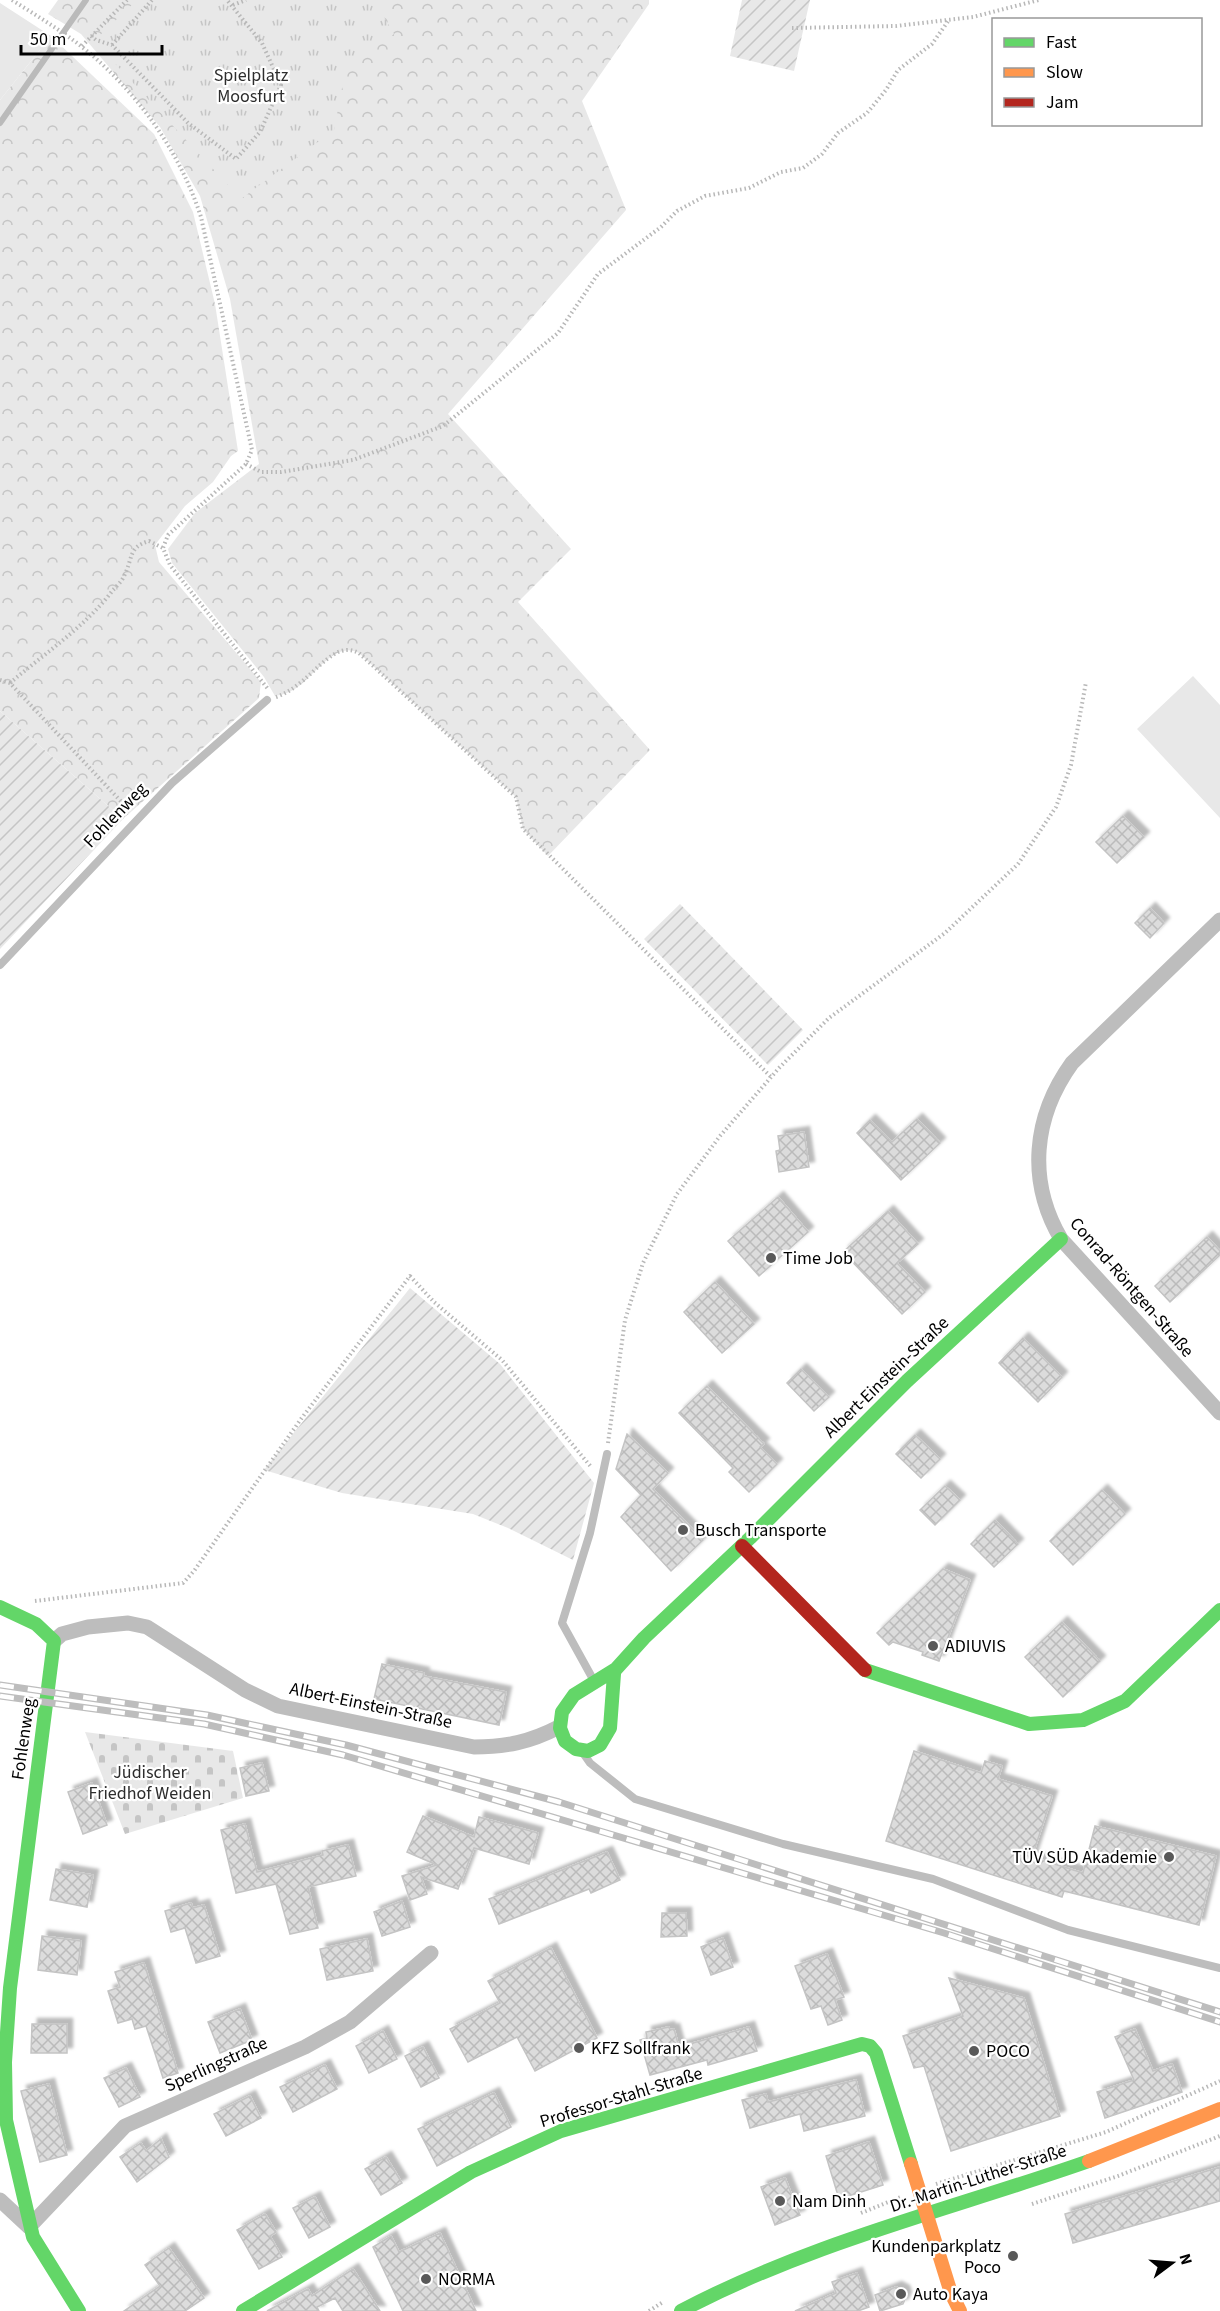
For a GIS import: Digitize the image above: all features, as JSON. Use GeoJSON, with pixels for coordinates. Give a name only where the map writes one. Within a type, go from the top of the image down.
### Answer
{"type":"FeatureCollection","features":[{"type":"Feature","properties":{"kind":"street","name":"Conrad-Röntgen-Straße"},"geometry":{"type":"LineString","coordinates":[[1220,920],[1072,1062],[1059,1080],[1046,1108],[1037,1153],[1038,1175],[1043,1198],[1049,1219],[1061,1239],[1220,1413]]}},
{"type":"Feature","properties":{"kind":"street","name":"Albert-Einstein-Straße"},"geometry":{"type":"LineString","coordinates":[[54,1641],[62,1635],[88,1627],[128,1623],[147,1627],[245,1690],[278,1706],[474,1747],[501,1747],[533,1740],[559,1727],[564,1706],[594,1682],[614,1674],[637,1646],[742,1546],[909,1380],[1061,1239]]}},
{"type":"Feature","properties":{"kind":"street"},"geometry":{"type":"LineString","coordinates":[[742,1546],[865,1670],[1029,1724],[1083,1720],[1125,1701],[1220,1610]]}},
{"type":"Feature","properties":{"kind":"street"},"geometry":{"type":"LineString","coordinates":[[0,1607],[36,1623],[54,1641]]}},
{"type":"Feature","properties":{"kind":"street","name":"Fohlenweg"},"geometry":{"type":"LineString","coordinates":[[54,1641],[18,1917],[5,2062],[6,2120],[29,2227],[78,2311]]}},
{"type":"Feature","properties":{"kind":"street"},"geometry":{"type":"LineString","coordinates":[[559,1727],[566,1742],[573,1749],[583,1752],[601,1745],[607,1737],[611,1723],[614,1674]]}},
{"type":"Feature","properties":{"kind":"street","name":"Sperlingstraße"},"geometry":{"type":"LineString","coordinates":[[29,2227],[125,2126],[305,2047],[350,2022],[431,1953]]}},
{"type":"Feature","properties":{"kind":"street","name":"Professor-Stahl-Straße"},"geometry":{"type":"LineString","coordinates":[[243,2311],[471,2172],[561,2131],[862,2044],[870,2046],[876,2052],[951,2293],[960,2311]]}},
{"type":"Feature","properties":{"kind":"street","name":"Dr.-Martin-Luther-Straße"},"geometry":{"type":"LineString","coordinates":[[681,2311],[711,2294],[798,2256],[1157,2137],[1220,2109]]}},
{"type":"Feature","properties":{"kind":"street"},"geometry":{"type":"LineString","coordinates":[[0,2200],[29,2227]]}},
{"type":"Feature","properties":{"kind":"lane","name":"Fohlenweg"},"geometry":{"type":"LineString","coordinates":[[0,965],[136,818],[172,783],[267,700]]}},
{"type":"Feature","properties":{"kind":"lane"},"geometry":{"type":"LineString","coordinates":[[594,1682],[562,1623],[590,1533],[607,1454]]}},
{"type":"Feature","properties":{"kind":"lane"},"geometry":{"type":"LineString","coordinates":[[583,1752],[590,1763],[635,1799],[783,1844],[933,1880],[1068,1930],[1220,1968]]}},
{"type":"Feature","properties":{"kind":"path"},"geometry":{"type":"LineString","coordinates":[[12,0],[73,40],[147,114],[165,139],[193,192],[209,250],[252,450],[246,464],[168,535],[163,548],[170,565],[266,683],[269,693],[267,700]]}},
{"type":"Feature","properties":{"kind":"path"},"geometry":{"type":"LineString","coordinates":[[81,47],[128,0]]}},
{"type":"Feature","properties":{"kind":"path"},"geometry":{"type":"LineString","coordinates":[[112,45],[152,0]]}},
{"type":"Feature","properties":{"kind":"path"},"geometry":{"type":"LineString","coordinates":[[92,36],[96,40],[112,45],[188,123],[236,159],[260,132],[281,85],[262,43],[227,0]]}},
{"type":"Feature","properties":{"kind":"path"},"geometry":{"type":"LineString","coordinates":[[233,5],[246,0]]}},
{"type":"Feature","properties":{"kind":"path"},"geometry":{"type":"LineString","coordinates":[[792,28],[896,26],[949,20],[973,17],[1039,0]]}},
{"type":"Feature","properties":{"kind":"path"},"geometry":{"type":"LineString","coordinates":[[246,464],[261,472],[281,472],[353,460],[443,426],[558,333],[598,274],[661,227],[677,211],[705,196],[749,188],[781,172],[803,168],[822,154],[838,133],[867,113],[886,90],[898,70],[932,44],[949,20]]}},
{"type":"Feature","properties":{"kind":"path"},"geometry":{"type":"LineString","coordinates":[[10,682],[75,629],[110,594],[125,576],[131,551],[140,544],[149,542],[163,548]]}},
{"type":"Feature","properties":{"kind":"path"},"geometry":{"type":"LineString","coordinates":[[267,700],[291,692],[340,651],[352,650],[359,653],[516,797],[523,829],[771,1077]]}},
{"type":"Feature","properties":{"kind":"path"},"geometry":{"type":"LineString","coordinates":[[0,680],[10,682],[136,818]]}},
{"type":"Feature","properties":{"kind":"path"},"geometry":{"type":"LineString","coordinates":[[607,1454],[625,1320],[643,1263],[677,1194],[720,1136],[771,1077],[829,1018],[945,933],[1018,864],[1056,807],[1064,786],[1071,765],[1086,682]]}},
{"type":"Feature","properties":{"kind":"path"},"geometry":{"type":"LineString","coordinates":[[23,1603],[183,1583],[410,1276],[434,1302],[502,1360],[603,1480]]}},
{"type":"Feature","properties":{"kind":"path"},"geometry":{"type":"LineString","coordinates":[[1209,2141],[1220,2141]]}},
{"type":"Feature","properties":{"kind":"green space"},"geometry":{"type":"Polygon","coordinates":[[[58,0],[649,0],[649,4],[582,101],[626,210],[448,414],[571,549],[518,602],[650,750],[548,856],[523,829],[516,797],[359,653],[349,650],[340,652],[331,657],[298,687],[275,696],[264,677],[172,563],[168,549],[195,513],[259,464],[230,299],[200,196],[160,127],[81,34],[48,14],[58,0]]]}},
{"type":"Feature","properties":{"kind":"green space","name":"Spielplatz Moosfurt"},"geometry":{"type":"Polygon","coordinates":[[[137,0],[374,0],[394,34],[346,67],[334,130],[241,199],[94,41],[137,0]]]}},
{"type":"Feature","properties":{"kind":"green space"},"geometry":{"type":"Polygon","coordinates":[[[742,0],[810,0],[794,71],[730,56],[742,0]]]}},
{"type":"Feature","properties":{"kind":"green space"},"geometry":{"type":"Polygon","coordinates":[[[0,3],[51,36],[0,100],[0,3]]]}},
{"type":"Feature","properties":{"kind":"green space"},"geometry":{"type":"Polygon","coordinates":[[[51,36],[154,134],[193,212],[215,304],[238,451],[231,456],[213,482],[185,506],[155,545],[159,562],[261,682],[259,698],[123,819],[0,711],[0,100],[51,36]]]}},
{"type":"Feature","properties":{"kind":"green space"},"geometry":{"type":"Polygon","coordinates":[[[1193,676],[1220,705],[1220,818],[1137,729],[1193,676]]]}},
{"type":"Feature","properties":{"kind":"green space"},"geometry":{"type":"Polygon","coordinates":[[[0,711],[123,819],[0,949],[0,711]]]}},
{"type":"Feature","properties":{"kind":"green space"},"geometry":{"type":"Polygon","coordinates":[[[680,904],[803,1030],[768,1065],[644,939],[680,904]]]}},
{"type":"Feature","properties":{"kind":"green space"},"geometry":{"type":"Polygon","coordinates":[[[410,1288],[500,1364],[594,1483],[573,1560],[508,1528],[473,1514],[342,1493],[264,1470],[410,1288]]]}},
{"type":"Feature","properties":{"kind":"green space","name":"Jüdischer Friedhof Weiden"},"geometry":{"type":"Polygon","coordinates":[[[85,1732],[233,1751],[243,1798],[125,1834],[85,1732]]]}},
{"type":"Feature","properties":{"kind":"building"},"geometry":{"type":"Polygon","coordinates":[[[1123,816],[1144,837],[1117,863],[1096,842],[1123,816]]]}},
{"type":"Feature","properties":{"kind":"building"},"geometry":{"type":"Polygon","coordinates":[[[1150,908],[1164,923],[1150,938],[1135,923],[1150,908]]]}},
{"type":"Feature","properties":{"kind":"building"},"geometry":{"type":"Polygon","coordinates":[[[917,1119],[940,1143],[901,1180],[857,1133],[870,1120],[892,1142],[917,1119]]]}},
{"type":"Feature","properties":{"kind":"building"},"geometry":{"type":"Polygon","coordinates":[[[804,1132],[809,1167],[779,1172],[776,1151],[780,1150],[778,1136],[804,1132]]]}},
{"type":"Feature","properties":{"kind":"building"},"geometry":{"type":"Polygon","coordinates":[[[778,1197],[808,1232],[759,1276],[728,1241],[778,1197]]]}},
{"type":"Feature","properties":{"kind":"building"},"geometry":{"type":"Polygon","coordinates":[[[888,1211],[918,1244],[897,1263],[925,1292],[902,1314],[843,1252],[888,1211]]]}},
{"type":"Feature","properties":{"kind":"building"},"geometry":{"type":"Polygon","coordinates":[[[1207,1237],[1220,1251],[1220,1255],[1170,1302],[1155,1286],[1207,1237]]]}},
{"type":"Feature","properties":{"kind":"building"},"geometry":{"type":"Polygon","coordinates":[[[715,1282],[754,1324],[722,1353],[684,1312],[715,1282]]]}},
{"type":"Feature","properties":{"kind":"building"},"geometry":{"type":"Polygon","coordinates":[[[1023,1338],[1062,1377],[1038,1402],[999,1363],[1023,1338]]]}},
{"type":"Feature","properties":{"kind":"building"},"geometry":{"type":"Polygon","coordinates":[[[801,1369],[829,1397],[814,1411],[787,1383],[801,1369]]]}},
{"type":"Feature","properties":{"kind":"building"},"geometry":{"type":"Polygon","coordinates":[[[707,1386],[764,1444],[760,1447],[777,1464],[749,1492],[729,1472],[733,1468],[679,1413],[707,1386]]]}},
{"type":"Feature","properties":{"kind":"building"},"geometry":{"type":"Polygon","coordinates":[[[627,1434],[668,1473],[653,1489],[703,1540],[671,1571],[621,1517],[641,1495],[616,1469],[627,1434]]]}},
{"type":"Feature","properties":{"kind":"building"},"geometry":{"type":"Polygon","coordinates":[[[915,1435],[940,1459],[921,1478],[896,1454],[915,1435]]]}},
{"type":"Feature","properties":{"kind":"building"},"geometry":{"type":"Polygon","coordinates":[[[945,1486],[960,1500],[935,1525],[920,1510],[945,1486]]]}},
{"type":"Feature","properties":{"kind":"building"},"geometry":{"type":"Polygon","coordinates":[[[1102,1490],[1125,1514],[1073,1565],[1050,1541],[1102,1490]]]}},
{"type":"Feature","properties":{"kind":"building"},"geometry":{"type":"Polygon","coordinates":[[[995,1520],[1018,1544],[994,1567],[971,1544],[995,1520]]]}},
{"type":"Feature","properties":{"kind":"building"},"geometry":{"type":"Polygon","coordinates":[[[943,1569],[970,1580],[939,1661],[922,1655],[923,1652],[893,1642],[889,1645],[877,1633],[943,1569]]]}},
{"type":"Feature","properties":{"kind":"building"},"geometry":{"type":"Polygon","coordinates":[[[1062,1622],[1100,1661],[1063,1697],[1025,1657],[1062,1622]]]}},
{"type":"Feature","properties":{"kind":"building"},"geometry":{"type":"Polygon","coordinates":[[[382,1664],[424,1673],[423,1676],[506,1692],[499,1725],[374,1699],[382,1664]]]}},
{"type":"Feature","properties":{"kind":"building"},"geometry":{"type":"Polygon","coordinates":[[[914,1751],[981,1773],[985,1761],[1002,1766],[998,1779],[1052,1796],[1032,1857],[1083,1873],[1095,1826],[1216,1856],[1199,1925],[1064,1891],[1062,1897],[886,1841],[914,1751]]]}},
{"type":"Feature","properties":{"kind":"building"},"geometry":{"type":"Polygon","coordinates":[[[262,1763],[269,1791],[246,1796],[240,1768],[262,1763]]]}},
{"type":"Feature","properties":{"kind":"building"},"geometry":{"type":"Polygon","coordinates":[[[92,1783],[107,1825],[83,1834],[68,1792],[92,1783]]]}},
{"type":"Feature","properties":{"kind":"building"},"geometry":{"type":"Polygon","coordinates":[[[423,1816],[474,1837],[479,1817],[538,1833],[529,1864],[474,1848],[458,1889],[421,1877],[427,1894],[410,1900],[402,1876],[437,1865],[407,1852],[423,1816]]]}},
{"type":"Feature","properties":{"kind":"building"},"geometry":{"type":"Polygon","coordinates":[[[245,1824],[257,1872],[323,1855],[322,1851],[348,1845],[356,1876],[308,1887],[318,1928],[290,1934],[276,1884],[236,1893],[221,1830],[245,1824]]]}},
{"type":"Feature","properties":{"kind":"building"},"geometry":{"type":"Polygon","coordinates":[[[607,1852],[620,1880],[591,1893],[589,1889],[499,1924],[489,1899],[607,1852]]]}},
{"type":"Feature","properties":{"kind":"building"},"geometry":{"type":"Polygon","coordinates":[[[56,1869],[93,1875],[87,1907],[50,1900],[56,1869]]]}},
{"type":"Feature","properties":{"kind":"building"},"geometry":{"type":"Polygon","coordinates":[[[402,1901],[410,1927],[382,1936],[374,1912],[402,1901]]]}},
{"type":"Feature","properties":{"kind":"building"},"geometry":{"type":"Polygon","coordinates":[[[191,1903],[193,1908],[204,1905],[220,1956],[196,1963],[185,1928],[171,1932],[165,1911],[191,1903]]]}},
{"type":"Feature","properties":{"kind":"building"},"geometry":{"type":"Polygon","coordinates":[[[662,1913],[686,1913],[687,1936],[661,1937],[662,1913]]]}},
{"type":"Feature","properties":{"kind":"building"},"geometry":{"type":"Polygon","coordinates":[[[42,1936],[81,1941],[77,1975],[38,1970],[42,1936]]]}},
{"type":"Feature","properties":{"kind":"building"},"geometry":{"type":"Polygon","coordinates":[[[723,1938],[733,1967],[711,1975],[701,1947],[723,1938]]]}},
{"type":"Feature","properties":{"kind":"building"},"geometry":{"type":"Polygon","coordinates":[[[367,1939],[373,1971],[327,1980],[320,1949],[367,1939]]]}},
{"type":"Feature","properties":{"kind":"building"},"geometry":{"type":"Polygon","coordinates":[[[551,1948],[597,2038],[535,2071],[517,2037],[468,2062],[450,2029],[500,2003],[488,1981],[551,1948]]]}},
{"type":"Feature","properties":{"kind":"building"},"geometry":{"type":"Polygon","coordinates":[[[827,1954],[844,1997],[835,2000],[842,2020],[828,2025],[821,2006],[811,2009],[795,1966],[827,1954]]]}},
{"type":"Feature","properties":{"kind":"building"},"geometry":{"type":"Polygon","coordinates":[[[144,1963],[178,2073],[163,2078],[146,2026],[135,2029],[132,2019],[118,2023],[108,1991],[120,1987],[115,1972],[144,1963]]]}},
{"type":"Feature","properties":{"kind":"building","name":"POCO"},"geometry":{"type":"Polygon","coordinates":[[[949,1978],[1024,1998],[1060,2116],[951,2151],[924,2066],[914,2068],[903,2036],[963,2016],[949,1978]]]}},
{"type":"Feature","properties":{"kind":"building"},"geometry":{"type":"Polygon","coordinates":[[[240,2009],[252,2040],[220,2053],[208,2022],[240,2009]]]}},
{"type":"Feature","properties":{"kind":"building"},"geometry":{"type":"Polygon","coordinates":[[[32,2024],[67,2024],[67,2053],[31,2053],[32,2024]]]}},
{"type":"Feature","properties":{"kind":"building"},"geometry":{"type":"Polygon","coordinates":[[[669,2027],[670,2030],[674,2029],[679,2047],[749,2027],[757,2051],[708,2065],[707,2060],[650,2075],[640,2040],[647,2038],[646,2032],[669,2027]]]}},
{"type":"Feature","properties":{"kind":"building"},"geometry":{"type":"Polygon","coordinates":[[[1135,2029],[1153,2071],[1172,2064],[1182,2092],[1105,2118],[1097,2092],[1134,2080],[1115,2037],[1135,2029]]]}},
{"type":"Feature","properties":{"kind":"building"},"geometry":{"type":"Polygon","coordinates":[[[383,2031],[397,2059],[369,2073],[356,2046],[383,2031]]]}},
{"type":"Feature","properties":{"kind":"building"},"geometry":{"type":"Polygon","coordinates":[[[423,2047],[439,2078],[421,2087],[405,2056],[423,2047]]]}},
{"type":"Feature","properties":{"kind":"building"},"geometry":{"type":"Polygon","coordinates":[[[325,2065],[337,2089],[293,2112],[280,2087],[325,2065]]]}},
{"type":"Feature","properties":{"kind":"building"},"geometry":{"type":"Polygon","coordinates":[[[126,2068],[140,2097],[119,2107],[104,2078],[126,2068]]]}},
{"type":"Feature","properties":{"kind":"building"},"geometry":{"type":"Polygon","coordinates":[[[856,2080],[865,2116],[804,2131],[800,2114],[750,2128],[742,2100],[766,2094],[768,2102],[856,2080]]]}},
{"type":"Feature","properties":{"kind":"building"},"geometry":{"type":"Polygon","coordinates":[[[49,2084],[67,2155],[40,2162],[21,2091],[49,2084]]]}},
{"type":"Feature","properties":{"kind":"building"},"geometry":{"type":"Polygon","coordinates":[[[494,2093],[511,2127],[437,2166],[418,2129],[494,2093]]]}},
{"type":"Feature","properties":{"kind":"building"},"geometry":{"type":"Polygon","coordinates":[[[250,2096],[261,2118],[226,2136],[214,2114],[250,2096]]]}},
{"type":"Feature","properties":{"kind":"building"},"geometry":{"type":"Polygon","coordinates":[[[161,2139],[169,2157],[137,2182],[120,2157],[141,2143],[146,2151],[161,2139]]]}},
{"type":"Feature","properties":{"kind":"building"},"geometry":{"type":"Polygon","coordinates":[[[869,2142],[883,2185],[839,2199],[826,2156],[869,2142]]]}},
{"type":"Feature","properties":{"kind":"building"},"geometry":{"type":"Polygon","coordinates":[[[386,2157],[402,2183],[381,2195],[365,2169],[386,2157]]]}},
{"type":"Feature","properties":{"kind":"building"},"geometry":{"type":"Polygon","coordinates":[[[1220,2167],[1220,2201],[1073,2243],[1065,2214],[1220,2167]]]}},
{"type":"Feature","properties":{"kind":"building","name":"Nam Dinh"},"geometry":{"type":"Polygon","coordinates":[[[785,2178],[800,2215],[775,2225],[761,2187],[785,2178]]]}},
{"type":"Feature","properties":{"kind":"building"},"geometry":{"type":"Polygon","coordinates":[[[315,2197],[330,2227],[309,2238],[293,2208],[315,2197]]]}},
{"type":"Feature","properties":{"kind":"building"},"geometry":{"type":"Polygon","coordinates":[[[265,2214],[276,2232],[270,2236],[282,2257],[259,2269],[237,2230],[265,2214]]]}},
{"type":"Feature","properties":{"kind":"building"},"geometry":{"type":"Polygon","coordinates":[[[440,2233],[476,2311],[403,2311],[373,2247],[391,2236],[399,2252],[440,2233]]]}},
{"type":"Feature","properties":{"kind":"building"},"geometry":{"type":"Polygon","coordinates":[[[169,2248],[204,2298],[185,2311],[124,2311],[160,2286],[145,2265],[169,2248]]]}},
{"type":"Feature","properties":{"kind":"building"},"geometry":{"type":"Polygon","coordinates":[[[353,2269],[380,2311],[343,2311],[335,2298],[317,2307],[319,2311],[267,2311],[308,2289],[312,2296],[353,2269]]]}},
{"type":"Feature","properties":{"kind":"building"},"geometry":{"type":"Polygon","coordinates":[[[857,2273],[869,2307],[858,2311],[795,2311],[836,2293],[832,2282],[857,2273]]]}},
{"type":"Feature","properties":{"kind":"building"},"geometry":{"type":"Polygon","coordinates":[[[896,2287],[904,2291],[906,2297],[903,2304],[880,2311],[875,2295],[896,2287]]]}},
{"type":"Feature","properties":{"kind":"waterway"},"geometry":{"type":"LineString","coordinates":[[0,123],[86,0]]}},
{"type":"Feature","properties":{"kind":"railway"},"geometry":{"type":"LineString","coordinates":[[0,1685],[207,1715],[346,1745],[559,1802],[1220,2012]]}},
{"type":"Feature","properties":{"kind":"railway"},"geometry":{"type":"LineString","coordinates":[[0,1696],[204,1724],[343,1755],[944,1933],[1220,2022]]}},
{"type":"Feature","properties":{"kind":"traffic: fast"},"geometry":{"type":"LineString","coordinates":[[614,1674],[610,1728],[600,1745],[588,1751],[576,1749],[565,1741],[560,1728],[562,1712],[574,1695],[616,1669],[644,1638],[750,1538],[907,1381],[1061,1239]]}},
{"type":"Feature","properties":{"kind":"traffic: fast"},"geometry":{"type":"LineString","coordinates":[[0,1607],[36,1624],[54,1641],[10,1988],[5,2062],[6,2120],[33,2237],[79,2311]]}},
{"type":"Feature","properties":{"kind":"traffic: fast"},"geometry":{"type":"LineString","coordinates":[[865,1670],[1029,1724],[1083,1720],[1125,1701],[1220,1610]]}},
{"type":"Feature","properties":{"kind":"traffic: fast"},"geometry":{"type":"LineString","coordinates":[[243,2311],[471,2172],[561,2131],[862,2044],[870,2046],[876,2053],[911,2164]]}},
{"type":"Feature","properties":{"kind":"traffic: fast"},"geometry":{"type":"LineString","coordinates":[[681,2311],[730,2287],[830,2246],[1089,2161]]}},
{"type":"Feature","properties":{"kind":"traffic: slow"},"geometry":{"type":"LineString","coordinates":[[1089,2161],[1220,2109]]}},
{"type":"Feature","properties":{"kind":"traffic: slow"},"geometry":{"type":"LineString","coordinates":[[911,2164],[951,2293],[960,2311]]}},
{"type":"Feature","properties":{"kind":"traffic: jam"},"geometry":{"type":"LineString","coordinates":[[742,1546],[865,1670]]}},
{"type":"Feature","properties":{"kind":"place","name":"Time Job"},"geometry":{"type":"Point","coordinates":[771,1258]}},
{"type":"Feature","properties":{"kind":"place","name":"Busch Transporte"},"geometry":{"type":"Point","coordinates":[683,1530]}},
{"type":"Feature","properties":{"kind":"place","name":"ADIUVIS"},"geometry":{"type":"Point","coordinates":[933,1646]}},
{"type":"Feature","properties":{"kind":"place","name":"TÜV SÜD Akademie"},"geometry":{"type":"Point","coordinates":[1169,1857]}},
{"type":"Feature","properties":{"kind":"place","name":"KFZ Sollfrank"},"geometry":{"type":"Point","coordinates":[579,2048]}},
{"type":"Feature","properties":{"kind":"place","name":"POCO"},"geometry":{"type":"Point","coordinates":[974,2051]}},
{"type":"Feature","properties":{"kind":"place","name":"Nam Dinh"},"geometry":{"type":"Point","coordinates":[780,2201]}},
{"type":"Feature","properties":{"kind":"place","name":"Kundenparkplatz Poco"},"geometry":{"type":"Point","coordinates":[1013,2256]}},
{"type":"Feature","properties":{"kind":"place","name":"NORMA"},"geometry":{"type":"Point","coordinates":[426,2279]}},
{"type":"Feature","properties":{"kind":"place","name":"Auto Kaya"},"geometry":{"type":"Point","coordinates":[901,2294]}}]}
